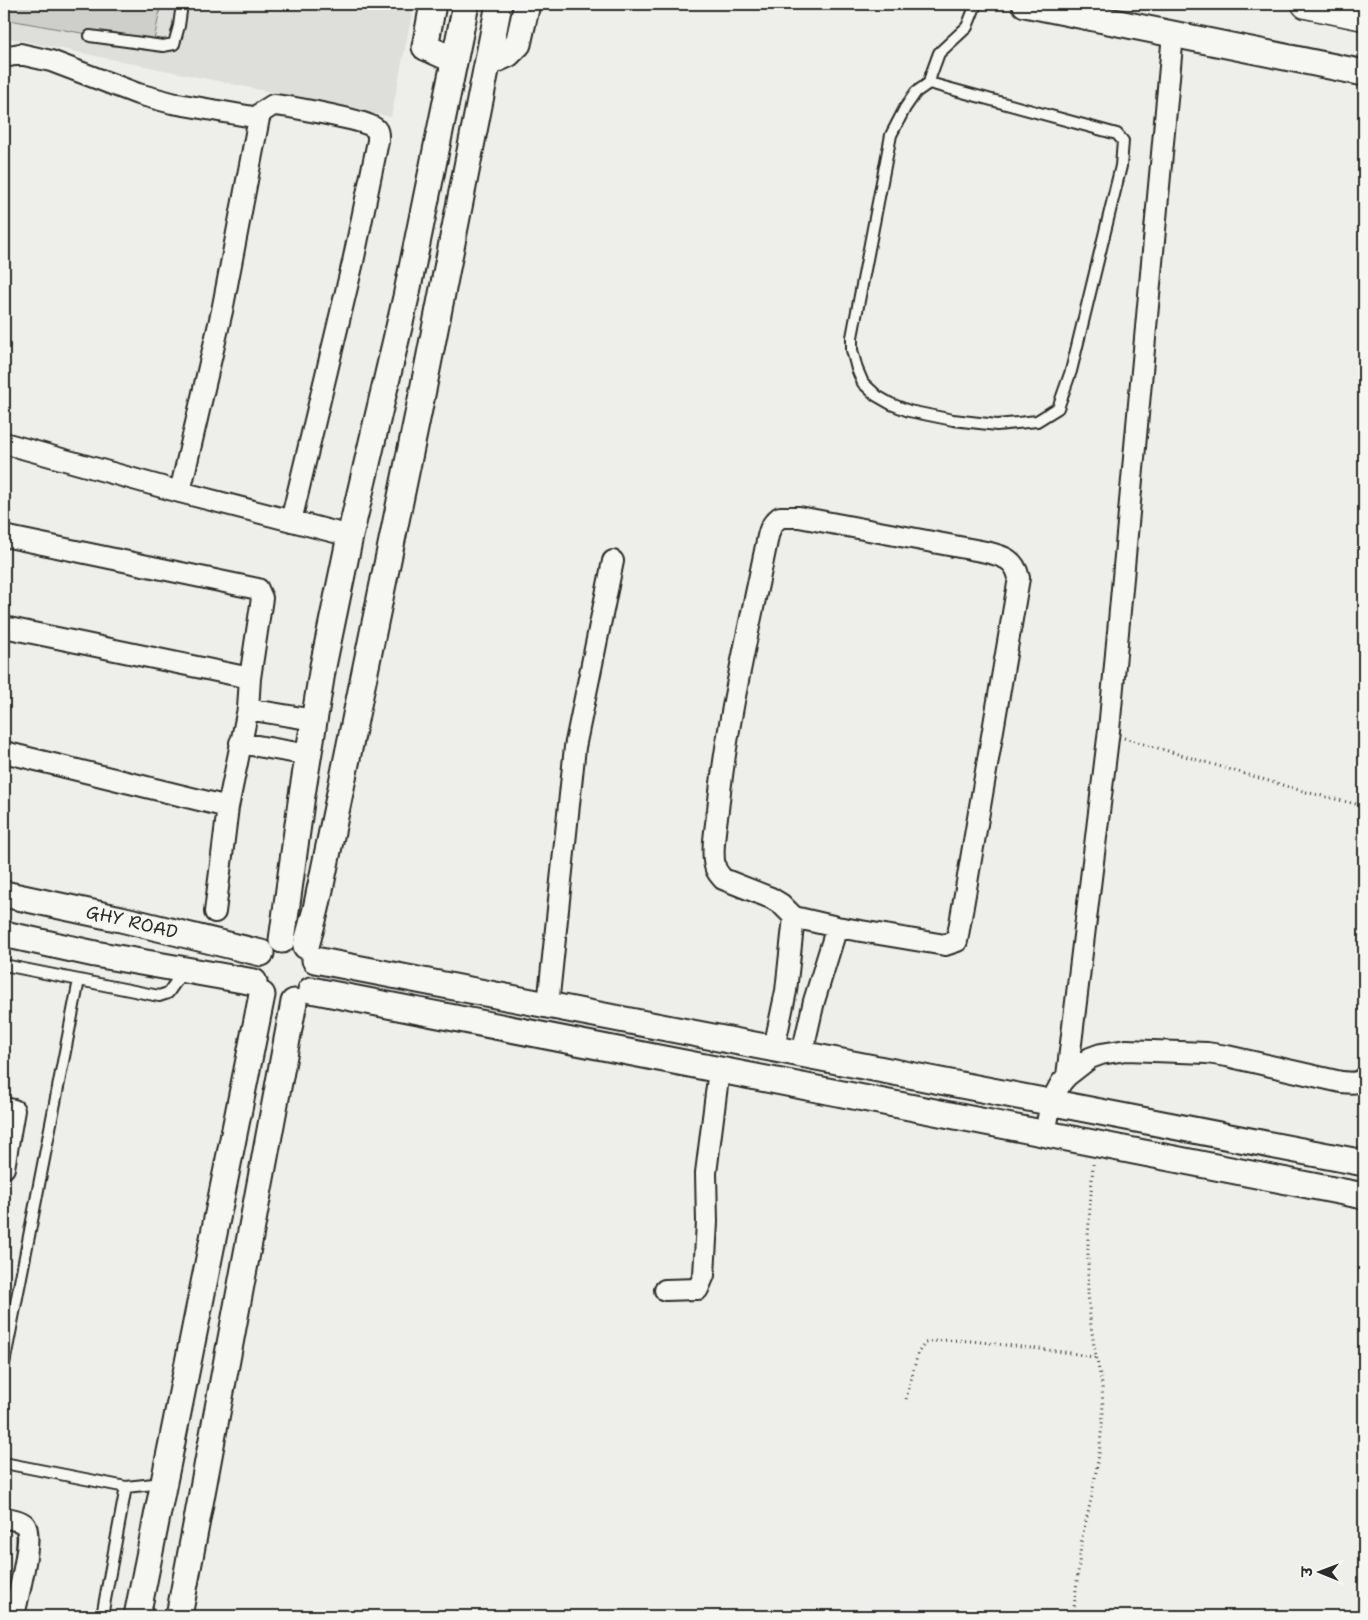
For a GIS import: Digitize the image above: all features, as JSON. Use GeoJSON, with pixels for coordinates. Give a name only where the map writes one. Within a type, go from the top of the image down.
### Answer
{"type":"FeatureCollection","features":[{"type":"Feature","properties":{"kind":"main road"},"geometry":{"type":"LineString","coordinates":[[1306,4],[1364,16]]}},
{"type":"Feature","properties":{"kind":"street"},"geometry":{"type":"LineString","coordinates":[[433,4],[425,47],[454,60]]}},
{"type":"Feature","properties":{"kind":"street"},"geometry":{"type":"LineString","coordinates":[[137,1616],[258,988],[254,967],[271,946],[288,889],[323,666],[350,536],[406,297],[466,4]]}},
{"type":"Feature","properties":{"kind":"street"},"geometry":{"type":"LineString","coordinates":[[179,1616],[302,996],[315,980],[316,970],[310,953],[316,909],[499,4]]}},
{"type":"Feature","properties":{"kind":"street"},"geometry":{"type":"LineString","coordinates":[[488,63],[508,54],[518,44],[527,4]]}},
{"type":"Feature","properties":{"kind":"street"},"geometry":{"type":"LineString","coordinates":[[1025,4],[1364,73]]}},
{"type":"Feature","properties":{"kind":"street"},"geometry":{"type":"LineString","coordinates":[[1067,1076],[1109,730],[1173,34]]}},
{"type":"Feature","properties":{"kind":"street"},"geometry":{"type":"LineString","coordinates":[[4,57],[20,54],[51,61],[138,94],[172,103],[259,118]]}},
{"type":"Feature","properties":{"kind":"street"},"geometry":{"type":"LineString","coordinates":[[180,492],[222,311],[259,118],[267,108],[273,105],[370,124],[376,128],[378,140],[353,262],[291,521]]}},
{"type":"Feature","properties":{"kind":"street"},"geometry":{"type":"LineString","coordinates":[[421,221],[455,228]]}},
{"type":"Feature","properties":{"kind":"street"},"geometry":{"type":"LineString","coordinates":[[4,443],[180,492],[350,536]]}},
{"type":"Feature","properties":{"kind":"street"},"geometry":{"type":"LineString","coordinates":[[780,517],[799,517],[986,552],[1008,558],[1014,564],[1019,578],[957,941],[945,945],[837,927],[794,917],[781,904],[771,898],[723,879],[718,873],[714,858],[721,778],[770,528],[780,517]]}},
{"type":"Feature","properties":{"kind":"street"},"geometry":{"type":"LineString","coordinates":[[4,536],[258,589],[262,598],[250,678],[248,709],[228,807],[215,912]]}},
{"type":"Feature","properties":{"kind":"street"},"geometry":{"type":"LineString","coordinates":[[548,1005],[575,747],[613,561]]}},
{"type":"Feature","properties":{"kind":"street"},"geometry":{"type":"LineString","coordinates":[[4,627],[250,678]]}},
{"type":"Feature","properties":{"kind":"street"},"geometry":{"type":"LineString","coordinates":[[248,709],[314,720]]}},
{"type":"Feature","properties":{"kind":"street"},"geometry":{"type":"LineString","coordinates":[[240,743],[309,755]]}},
{"type":"Feature","properties":{"kind":"street"},"geometry":{"type":"LineString","coordinates":[[4,752],[228,807]]}},
{"type":"Feature","properties":{"kind":"street","name":"GHY ROAD"},"geometry":{"type":"LineString","coordinates":[[4,894],[121,919],[271,946]]}},
{"type":"Feature","properties":{"kind":"street"},"geometry":{"type":"LineString","coordinates":[[774,1048],[786,991],[794,917]]}},
{"type":"Feature","properties":{"kind":"street"},"geometry":{"type":"LineString","coordinates":[[802,1054],[814,1001],[837,927]]}},
{"type":"Feature","properties":{"kind":"street","name":"GHY ROAD"},"geometry":{"type":"LineString","coordinates":[[4,934],[96,954],[184,970],[258,988]]}},
{"type":"Feature","properties":{"kind":"street"},"geometry":{"type":"LineString","coordinates":[[271,946],[292,941],[310,953],[548,1005],[1364,1163]]}},
{"type":"Feature","properties":{"kind":"street"},"geometry":{"type":"LineString","coordinates":[[258,988],[273,1000],[283,1003],[302,996],[719,1070],[1364,1196]]}},
{"type":"Feature","properties":{"kind":"street"},"geometry":{"type":"LineString","coordinates":[[1045,1134],[1051,1102],[1067,1076],[1090,1058],[1101,1054],[1126,1050],[1214,1054],[1349,1083],[1361,1081],[1364,1078]]}},
{"type":"Feature","properties":{"kind":"street"},"geometry":{"type":"LineString","coordinates":[[665,1290],[698,1290],[703,1279],[707,1222],[706,1173],[719,1070]]}},
{"type":"Feature","properties":{"kind":"street"},"geometry":{"type":"LineString","coordinates":[[4,1108],[14,1110],[4,1168]]}},
{"type":"Feature","properties":{"kind":"street"},"geometry":{"type":"LineString","coordinates":[[4,1518],[23,1523],[27,1526],[28,1532],[28,1545],[14,1616]]}},
{"type":"Feature","properties":{"kind":"lane"},"geometry":{"type":"LineString","coordinates":[[90,36],[163,46],[174,44],[182,4]]}},
{"type":"Feature","properties":{"kind":"lane"},"geometry":{"type":"LineString","coordinates":[[929,83],[1117,134],[1123,141],[1121,166],[1071,371],[1058,408],[1037,421],[997,425],[953,420],[909,411],[890,404],[876,396],[864,382],[857,369],[852,350],[852,337],[891,135],[916,92],[929,83],[939,53],[967,28],[976,4]]}},
{"type":"Feature","properties":{"kind":"lane"},"geometry":{"type":"LineString","coordinates":[[4,965],[159,996],[168,993],[184,970]]}},
{"type":"Feature","properties":{"kind":"lane"},"geometry":{"type":"LineString","coordinates":[[4,1364],[79,980]]}},
{"type":"Feature","properties":{"kind":"lane"},"geometry":{"type":"LineString","coordinates":[[4,1463],[126,1487],[163,1483]]}},
{"type":"Feature","properties":{"kind":"lane"},"geometry":{"type":"LineString","coordinates":[[102,1616],[126,1487]]}},
{"type":"Feature","properties":{"kind":"path"},"geometry":{"type":"LineString","coordinates":[[1109,730],[1123,738],[1306,792],[1364,806]]}},
{"type":"Feature","properties":{"kind":"path"},"geometry":{"type":"LineString","coordinates":[[1073,1616],[1082,1537],[1099,1454],[1103,1414],[1101,1376],[1090,1319],[1088,1270],[1090,1190],[1095,1144]]}},
{"type":"Feature","properties":{"kind":"path"},"geometry":{"type":"LineString","coordinates":[[906,1399],[918,1353],[925,1343],[932,1341],[972,1342],[1057,1351],[1097,1358]]}},
{"type":"Feature","properties":{"kind":"shaded area"},"geometry":{"type":"Polygon","coordinates":[[[4,4],[414,4],[391,117],[4,37],[4,4]]]}},
{"type":"Feature","properties":{"kind":"shaded area"},"geometry":{"type":"Polygon","coordinates":[[[4,4],[161,4],[153,46],[4,19],[4,4]]]}},
{"type":"Feature","properties":{"kind":"building"},"geometry":{"type":"Polygon","coordinates":[[[340,4],[380,4],[379,11],[340,4]]]}}]}
